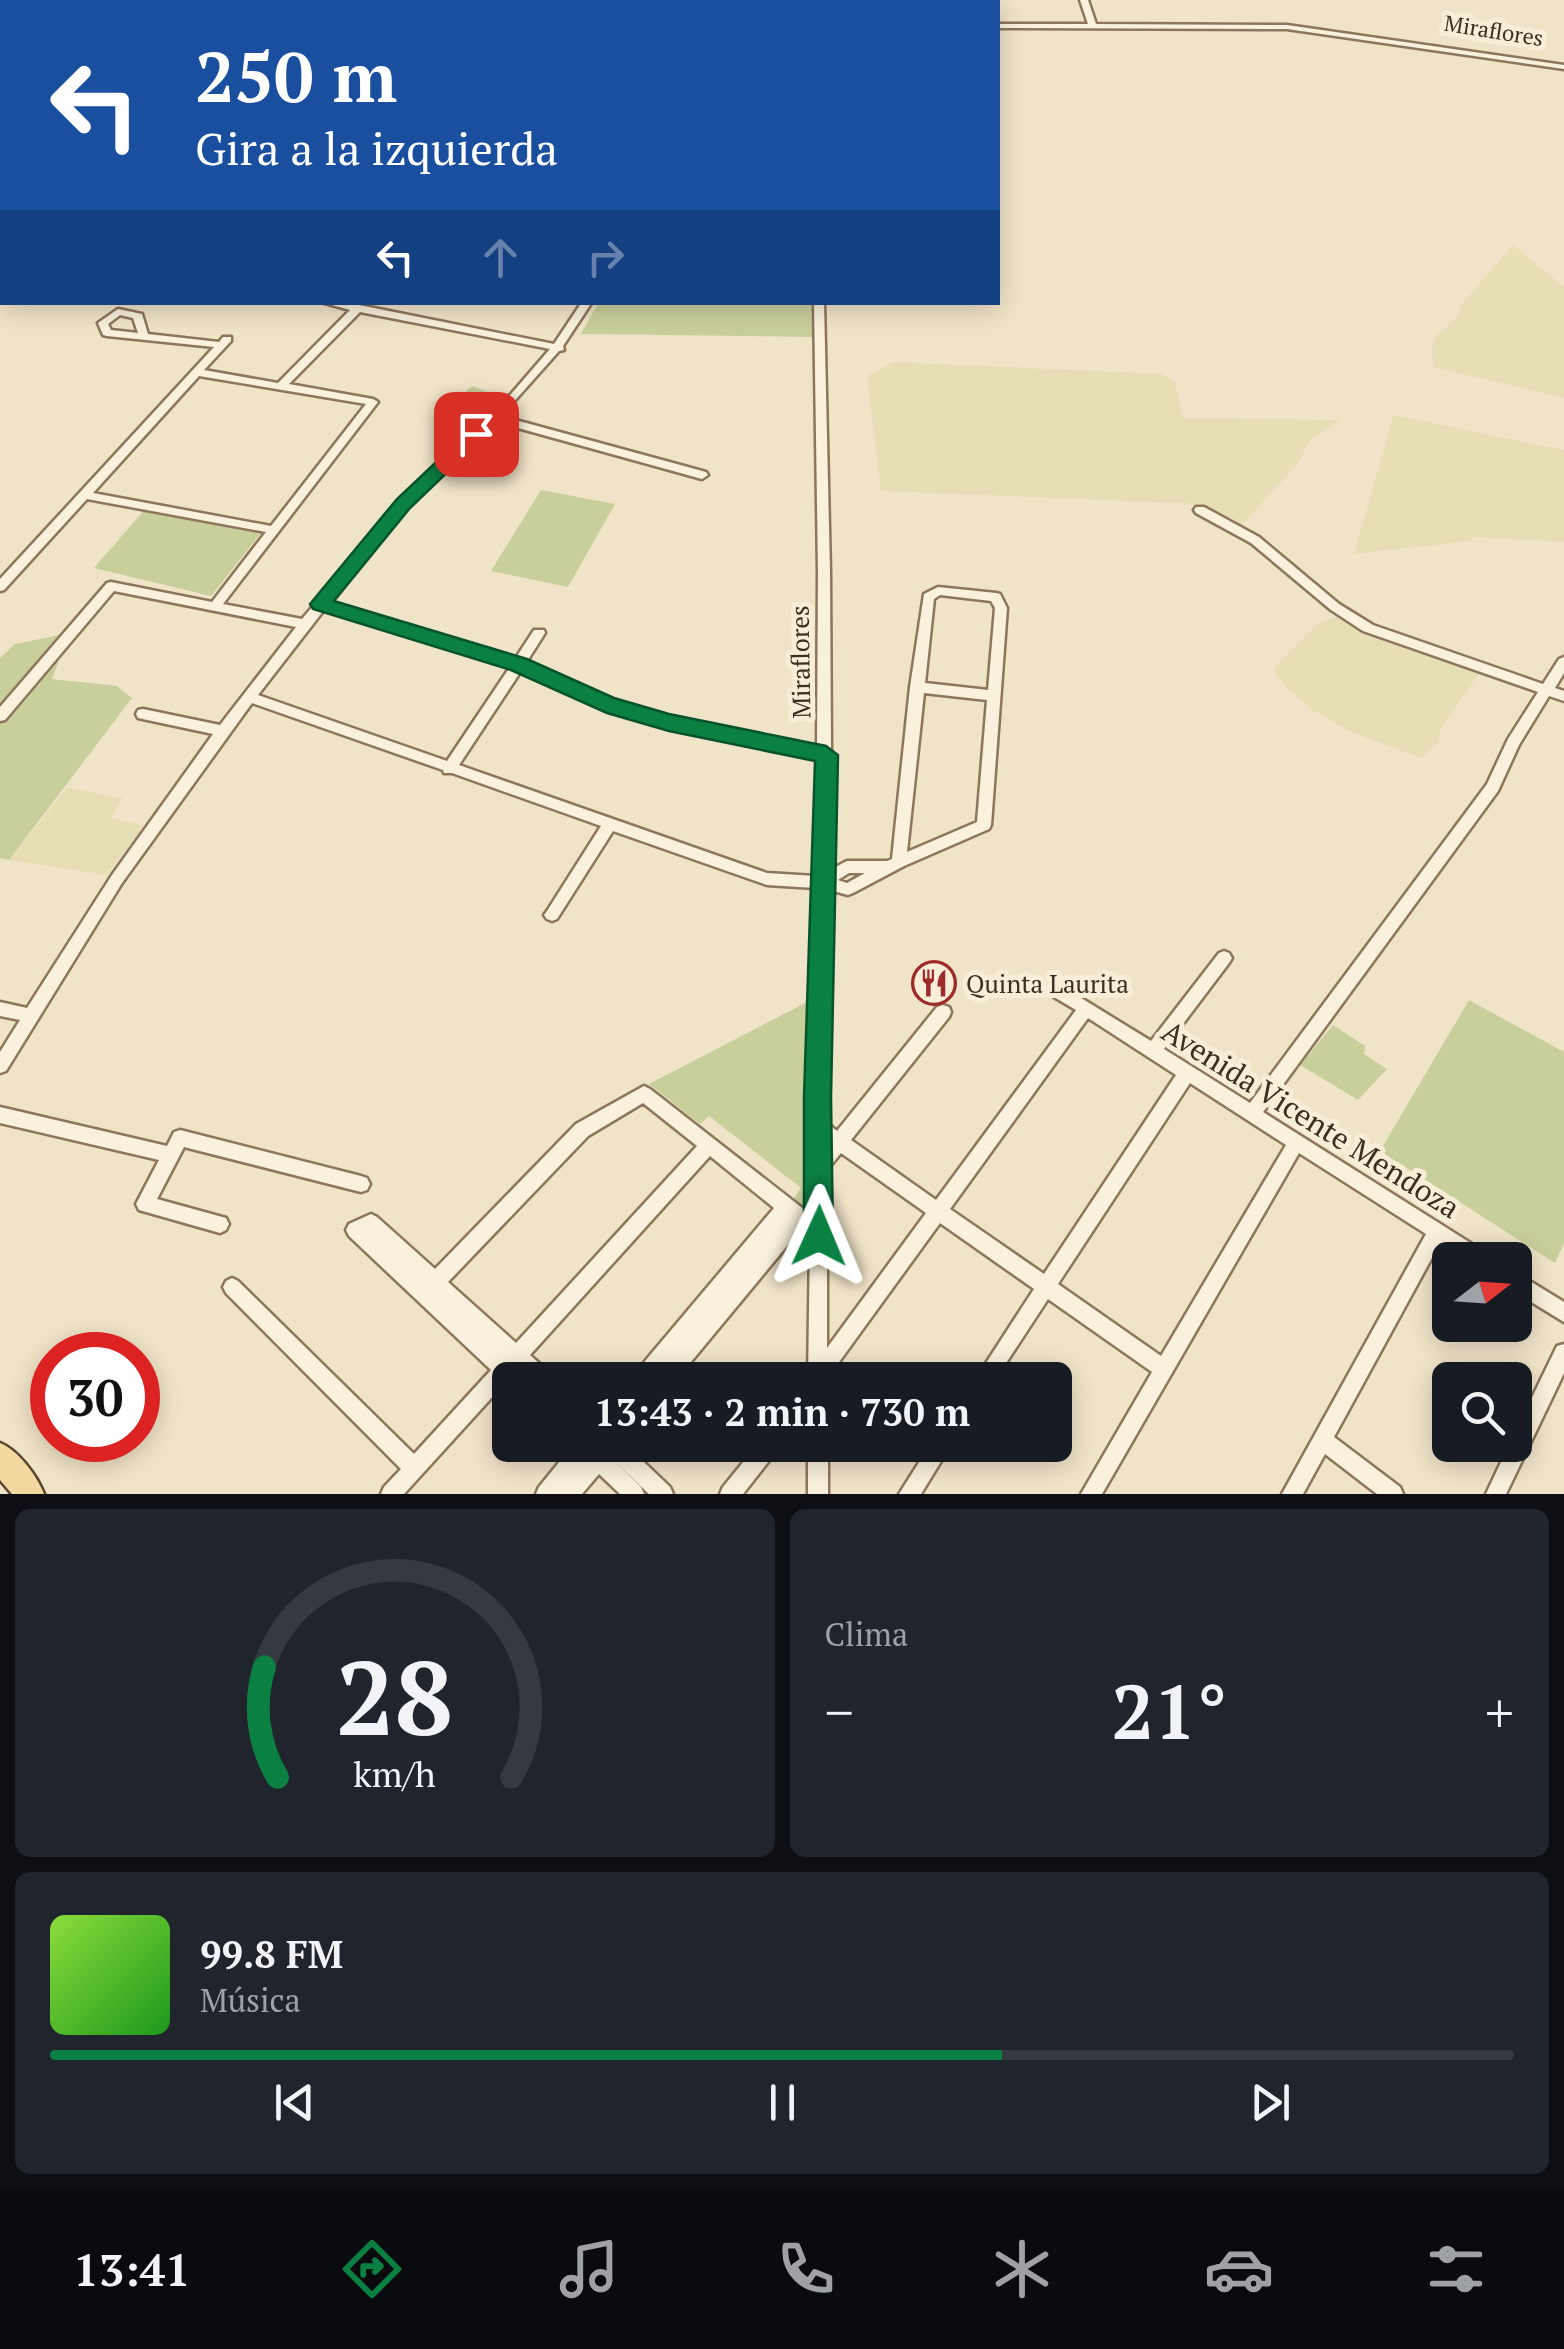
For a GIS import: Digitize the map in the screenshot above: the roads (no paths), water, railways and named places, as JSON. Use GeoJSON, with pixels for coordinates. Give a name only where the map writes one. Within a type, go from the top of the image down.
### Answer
{"type":"FeatureCollection","features":[{"type":"Feature","properties":{"kind":"main road"},"geometry":{"type":"LineString","coordinates":[[0,1457],[30,1494]]}},
{"type":"Feature","properties":{"kind":"street"},"geometry":{"type":"LineString","coordinates":[[1084,0],[1093,27]]}},
{"type":"Feature","properties":{"kind":"street","name":"Miraflores"},"geometry":{"type":"LineString","coordinates":[[1000,26],[1286,27],[1564,66]]}},
{"type":"Feature","properties":{"kind":"street"},"geometry":{"type":"LineString","coordinates":[[339,305],[560,348]]}},
{"type":"Feature","properties":{"kind":"street"},"geometry":{"type":"LineString","coordinates":[[0,1066],[116,881],[303,624],[404,504],[495,418],[560,348],[584,305]]}},
{"type":"Feature","properties":{"kind":"street","name":"Miraflores"},"geometry":{"type":"LineString","coordinates":[[818,1362],[818,1128],[826,755],[819,305]]}},
{"type":"Feature","properties":{"kind":"street"},"geometry":{"type":"LineString","coordinates":[[282,386],[356,309]]}},
{"type":"Feature","properties":{"kind":"street"},"geometry":{"type":"LineString","coordinates":[[144,337],[224,342]]}},
{"type":"Feature","properties":{"kind":"street"},"geometry":{"type":"LineString","coordinates":[[0,587],[224,342]]}},
{"type":"Feature","properties":{"kind":"street"},"geometry":{"type":"LineString","coordinates":[[198,372],[373,402],[214,606]]}},
{"type":"Feature","properties":{"kind":"street"},"geometry":{"type":"LineString","coordinates":[[495,418],[702,475]]}},
{"type":"Feature","properties":{"kind":"street"},"geometry":{"type":"LineString","coordinates":[[86,495],[274,530]]}},
{"type":"Feature","properties":{"kind":"street"},"geometry":{"type":"LineString","coordinates":[[1200,510],[1255,540],[1320,595],[1368,628],[1564,696]]}},
{"type":"Feature","properties":{"kind":"street"},"geometry":{"type":"LineString","coordinates":[[0,716],[111,586],[303,624]]}},
{"type":"Feature","properties":{"kind":"street"},"geometry":{"type":"LineString","coordinates":[[250,696],[766,879],[822,882],[848,890],[984,825],[1001,608],[996,598],[931,593],[894,865]]}},
{"type":"Feature","properties":{"kind":"street"},"geometry":{"type":"LineString","coordinates":[[320,604],[519,665],[567,690],[638,714],[826,755]]}},
{"type":"Feature","properties":{"kind":"street"},"geometry":{"type":"LineString","coordinates":[[449,769],[539,634]]}},
{"type":"Feature","properties":{"kind":"street"},"geometry":{"type":"LineString","coordinates":[[1252,1114],[1493,787],[1513,744],[1564,662]]}},
{"type":"Feature","properties":{"kind":"street"},"geometry":{"type":"LineString","coordinates":[[917,687],[994,696]]}},
{"type":"Feature","properties":{"kind":"street"},"geometry":{"type":"LineString","coordinates":[[143,714],[222,731]]}},
{"type":"Feature","properties":{"kind":"street"},"geometry":{"type":"LineString","coordinates":[[552,915],[609,824]]}},
{"type":"Feature","properties":{"kind":"street"},"geometry":{"type":"LineString","coordinates":[[1153,1051],[1224,958]]}},
{"type":"Feature","properties":{"kind":"street","name":"Avenida Vicente Mendoza"},"geometry":{"type":"LineString","coordinates":[[1060,992],[1454,1242]]}},
{"type":"Feature","properties":{"kind":"street"},"geometry":{"type":"LineString","coordinates":[[0,1009],[32,1016]]}},
{"type":"Feature","properties":{"kind":"street"},"geometry":{"type":"LineString","coordinates":[[830,1362],[1086,1009]]}},
{"type":"Feature","properties":{"kind":"street"},"geometry":{"type":"LineString","coordinates":[[820,1166],[943,1012]]}},
{"type":"Feature","properties":{"kind":"street"},"geometry":{"type":"LineString","coordinates":[[996,1362],[1187,1073]]}},
{"type":"Feature","properties":{"kind":"street"},"geometry":{"type":"LineString","coordinates":[[506,1362],[430,1288],[582,1130],[644,1094],[800,1217],[679,1362]]}},
{"type":"Feature","properties":{"kind":"street"},"geometry":{"type":"LineString","coordinates":[[0,1115],[170,1155]]}},
{"type":"Feature","properties":{"kind":"street"},"geometry":{"type":"LineString","coordinates":[[818,1128],[1164,1369]]}},
{"type":"Feature","properties":{"kind":"street"},"geometry":{"type":"LineString","coordinates":[[220,1224],[145,1204],[180,1138],[361,1184]]}},
{"type":"Feature","properties":{"kind":"street"},"geometry":{"type":"LineString","coordinates":[[1091,1494],[1296,1143]]}},
{"type":"Feature","properties":{"kind":"street"},"geometry":{"type":"LineString","coordinates":[[517,1362],[709,1144]]}},
{"type":"Feature","properties":{"kind":"street"},"geometry":{"type":"LineString","coordinates":[[657,1362],[787,1206]]}},
{"type":"Feature","properties":{"kind":"street"},"geometry":{"type":"LineString","coordinates":[[1292,1494],[1437,1231]]}},
{"type":"Feature","properties":{"kind":"street"},"geometry":{"type":"LineString","coordinates":[[232,1288],[414,1468]]}},
{"type":"Feature","properties":{"kind":"street"},"geometry":{"type":"LineString","coordinates":[[1532,1292],[1564,1313]]}},
{"type":"Feature","properties":{"kind":"street"},"geometry":{"type":"LineString","coordinates":[[1496,1494],[1564,1353]]}},
{"type":"Feature","properties":{"kind":"street"},"geometry":{"type":"LineString","coordinates":[[391,1494],[492,1388]]}},
{"type":"Feature","properties":{"kind":"street"},"geometry":{"type":"LineString","coordinates":[[1322,1440],[1393,1494]]}},
{"type":"Feature","properties":{"kind":"street"},"geometry":{"type":"LineString","coordinates":[[546,1494],[581,1462]]}},
{"type":"Feature","properties":{"kind":"street"},"geometry":{"type":"LineString","coordinates":[[569,1494],[588,1462]]}},
{"type":"Feature","properties":{"kind":"street"},"geometry":{"type":"LineString","coordinates":[[608,1462],[634,1494]]}},
{"type":"Feature","properties":{"kind":"street"},"geometry":{"type":"LineString","coordinates":[[616,1462],[663,1494]]}},
{"type":"Feature","properties":{"kind":"street"},"geometry":{"type":"LineString","coordinates":[[730,1494],[755,1462]]}},
{"type":"Feature","properties":{"kind":"street"},"geometry":{"type":"LineString","coordinates":[[818,1462],[818,1494]]}},
{"type":"Feature","properties":{"kind":"street"},"geometry":{"type":"LineString","coordinates":[[909,1494],[930,1462]]}},
{"type":"Feature","properties":{"kind":"place","name":"Quinta Laurita"},"geometry":{"type":"Point","coordinates":[934,983]}}]}
